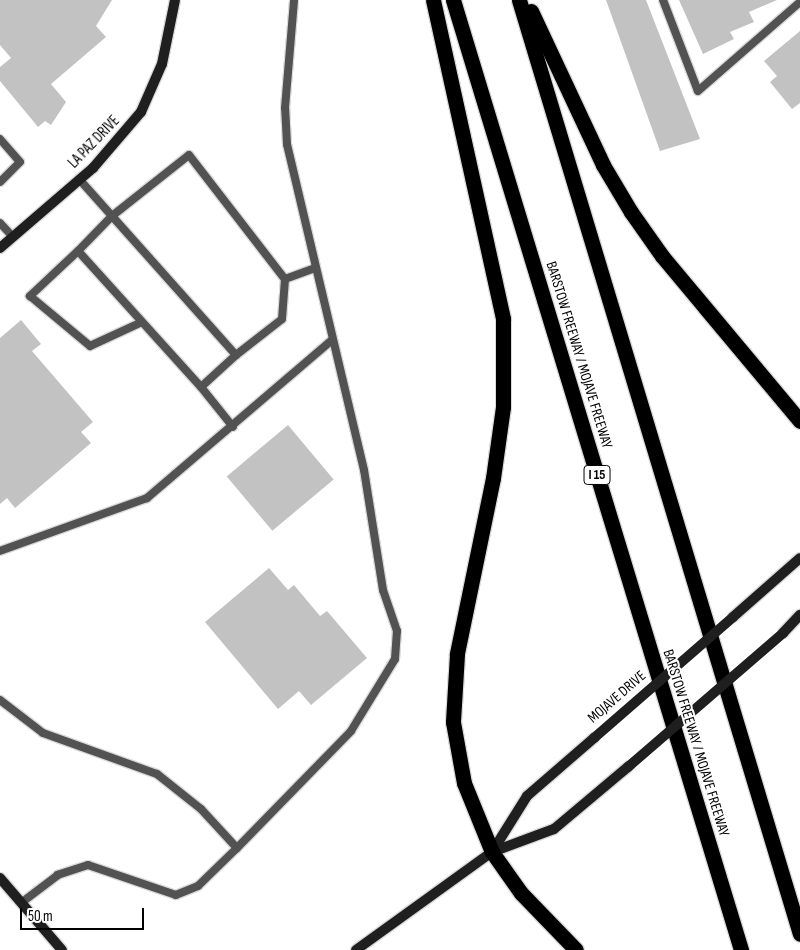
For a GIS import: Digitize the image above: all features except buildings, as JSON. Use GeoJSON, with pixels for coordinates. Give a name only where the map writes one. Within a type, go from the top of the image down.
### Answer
{"type":"FeatureCollection","features":[{"type":"Feature","properties":{"kind":"highway"},"geometry":{"type":"LineString","coordinates":[[433,0],[503,319],[503,407],[493,478],[457,654],[453,722],[464,782],[492,852],[521,892],[576,950]]}},
{"type":"Feature","properties":{"kind":"highway","name":"BARSTOW FREEWAY / MOJAVE FREEWAY"},"geometry":{"type":"LineString","coordinates":[[453,0],[741,950]]}},
{"type":"Feature","properties":{"kind":"highway"},"geometry":{"type":"LineString","coordinates":[[520,0],[800,934]]}},
{"type":"Feature","properties":{"kind":"highway"},"geometry":{"type":"LineString","coordinates":[[525,0],[603,166],[631,212],[662,256],[800,421]]}},
{"type":"Feature","properties":{"kind":"main road","name":"LA PAZ DRIVE"},"geometry":{"type":"LineString","coordinates":[[0,248],[119,142],[141,112],[162,64],[175,0]]}},
{"type":"Feature","properties":{"kind":"main road","name":"MOJAVE DRIVE"},"geometry":{"type":"LineString","coordinates":[[492,852],[527,796],[800,558]]}},
{"type":"Feature","properties":{"kind":"main road","name":"MOJAVE DRIVE"},"geometry":{"type":"LineString","coordinates":[[356,950],[492,852],[554,829],[800,615]]}},
{"type":"Feature","properties":{"kind":"main road"},"geometry":{"type":"LineString","coordinates":[[0,878],[62,950]]}},
{"type":"Feature","properties":{"kind":"lane"},"geometry":{"type":"LineString","coordinates":[[21,903],[58,875],[88,865],[176,895],[198,886],[351,731],[395,659],[397,631],[384,590],[364,470],[315,268],[288,144],[285,108],[294,0]]}},
{"type":"Feature","properties":{"kind":"lane"},"geometry":{"type":"LineString","coordinates":[[663,0],[698,91],[800,2]]}},
{"type":"Feature","properties":{"kind":"lane"},"geometry":{"type":"LineString","coordinates":[[0,139],[20,162],[0,182]]}},
{"type":"Feature","properties":{"kind":"lane"},"geometry":{"type":"LineString","coordinates":[[142,322],[90,346],[30,296],[112,216],[189,155],[285,279],[282,319],[236,355],[201,387]]}},
{"type":"Feature","properties":{"kind":"lane"},"geometry":{"type":"LineString","coordinates":[[79,179],[236,355]]}},
{"type":"Feature","properties":{"kind":"lane"},"geometry":{"type":"LineString","coordinates":[[0,223],[12,237]]}},
{"type":"Feature","properties":{"kind":"lane"},"geometry":{"type":"LineString","coordinates":[[78,251],[201,387],[233,427]]}},
{"type":"Feature","properties":{"kind":"lane"},"geometry":{"type":"LineString","coordinates":[[285,279],[315,268]]}},
{"type":"Feature","properties":{"kind":"lane"},"geometry":{"type":"LineString","coordinates":[[0,550],[147,498],[233,427],[332,340]]}},
{"type":"Feature","properties":{"kind":"lane"},"geometry":{"type":"LineString","coordinates":[[0,700],[43,733],[157,774],[201,809],[237,848]]}}]}
